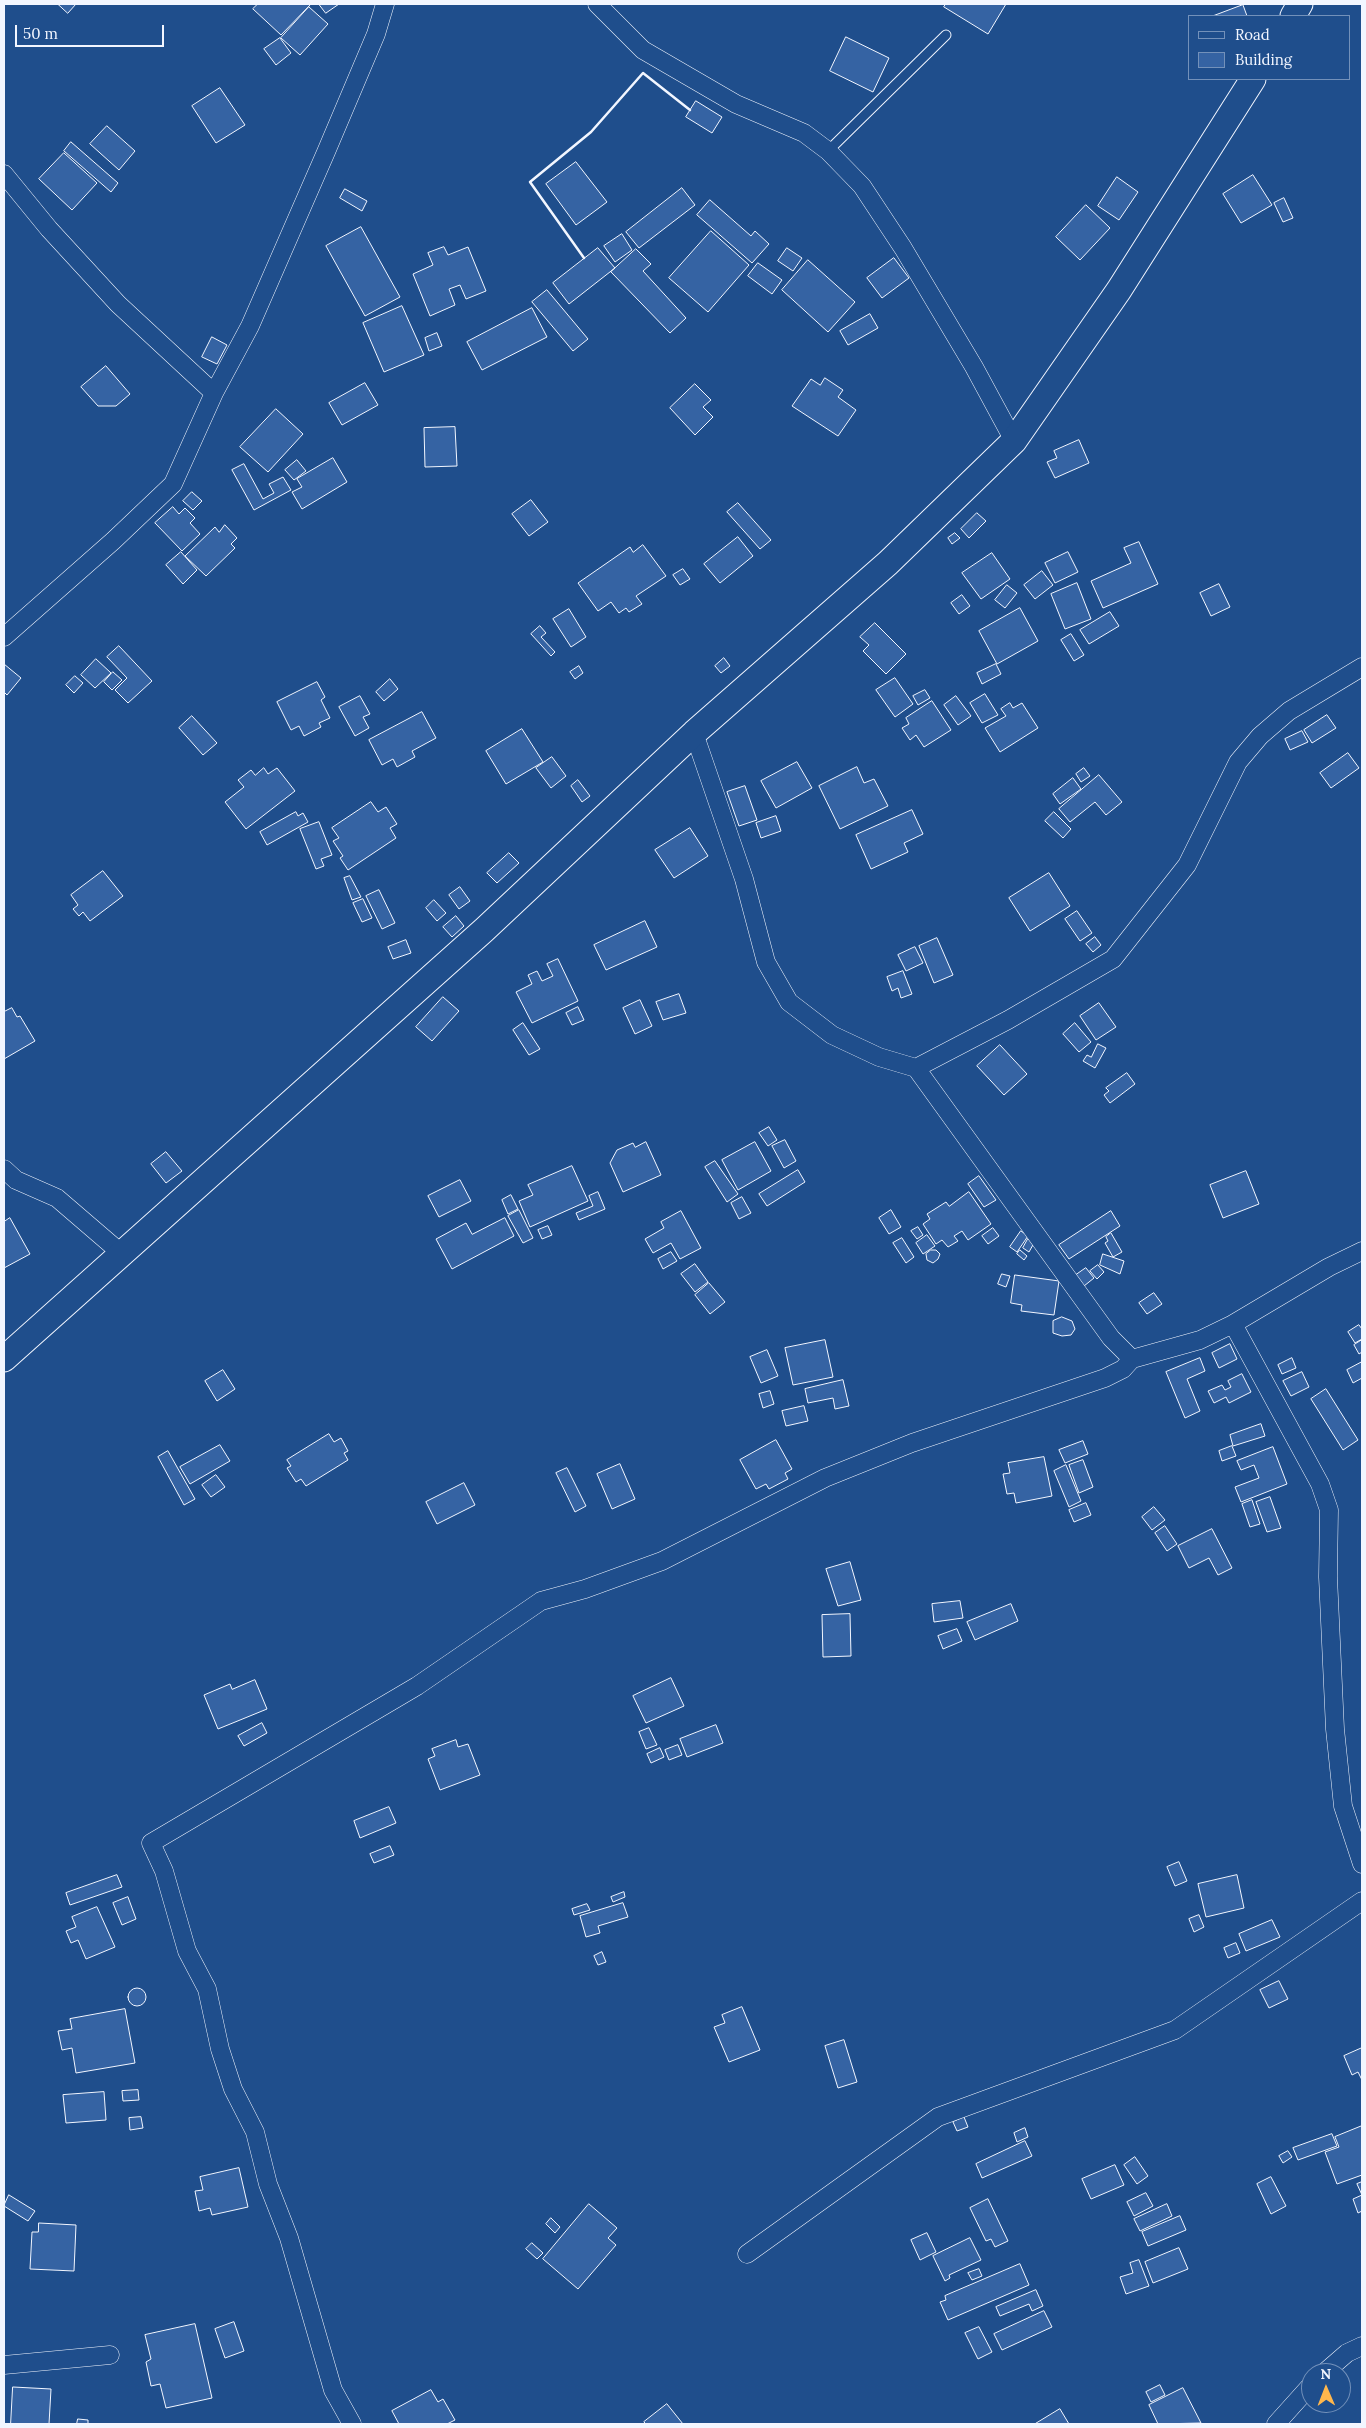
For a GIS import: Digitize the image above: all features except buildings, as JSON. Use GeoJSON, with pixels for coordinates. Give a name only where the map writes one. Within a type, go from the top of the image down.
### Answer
{"type":"FeatureCollection","features":[{"type":"Feature","properties":{"kind":"street"},"geometry":{"type":"LineString","coordinates":[[4,637],[11,633],[113,541],[173,484],[214,393],[250,326],[376,34],[384,4]]}},
{"type":"Feature","properties":{"kind":"street"},"geometry":{"type":"LineString","coordinates":[[597,4],[643,50],[736,104],[804,133],[828,151],[862,186],[903,248],[974,367],[1014,441]]}},
{"type":"Feature","properties":{"kind":"street"},"geometry":{"type":"LineString","coordinates":[[1293,15],[1300,4]]}},
{"type":"Feature","properties":{"kind":"street"},"geometry":{"type":"LineString","coordinates":[[4,1359],[484,930],[694,733],[888,563],[1014,441],[1119,290],[1252,80]]}},
{"type":"Feature","properties":{"kind":"street"},"geometry":{"type":"LineString","coordinates":[[4,174],[49,229],[118,304],[214,393]]}},
{"type":"Feature","properties":{"kind":"street"},"geometry":{"type":"LineString","coordinates":[[916,1068],[1008,1020],[1113,959],[1187,865],[1238,762],[1260,736],[1288,712],[1362,667]]}},
{"type":"Feature","properties":{"kind":"street"},"geometry":{"type":"LineString","coordinates":[[694,733],[744,879],[766,962],[789,1002],[832,1035],[879,1057],[916,1068],[1112,1338],[1132,1358]]}},
{"type":"Feature","properties":{"kind":"street"},"geometry":{"type":"LineString","coordinates":[[4,1169],[16,1180],[57,1198],[121,1253]]}},
{"type":"Feature","properties":{"kind":"street"},"geometry":{"type":"LineString","coordinates":[[352,2424],[333,2390],[289,2238],[268,2184],[255,2132],[233,2089],[220,2049],[207,1989],[187,1951],[164,1871],[151,1843],[417,1686],[541,1601],[585,1589],[662,1561],[825,1478],[912,1443],[1105,1378],[1123,1369],[1132,1358],[1200,1340],[1233,1324],[1328,1267],[1362,1250]]}},
{"type":"Feature","properties":{"kind":"street"},"geometry":{"type":"LineString","coordinates":[[1233,1324],[1320,1484],[1329,1510],[1328,1577],[1335,1729],[1343,1806],[1362,1864]]}},
{"type":"Feature","properties":{"kind":"street"},"geometry":{"type":"LineString","coordinates":[[747,2254],[938,2117],[1175,2030],[1362,1901]]}},
{"type":"Feature","properties":{"kind":"street"},"geometry":{"type":"LineString","coordinates":[[1335,2363],[1346,2353],[1362,2346]]}},
{"type":"Feature","properties":{"kind":"street"},"geometry":{"type":"LineString","coordinates":[[4,2364],[110,2355]]}},
{"type":"Feature","properties":{"kind":"street"},"geometry":{"type":"LineString","coordinates":[[1276,2424],[1301,2396]]}},
{"type":"Feature","properties":{"kind":"lane"},"geometry":{"type":"LineString","coordinates":[[828,151],[946,35]]}},
{"type":"Feature","properties":{"kind":"wall"},"geometry":{"type":"LineString","coordinates":[[584,258],[530,182],[591,132],[643,73],[690,110]]}}]}
